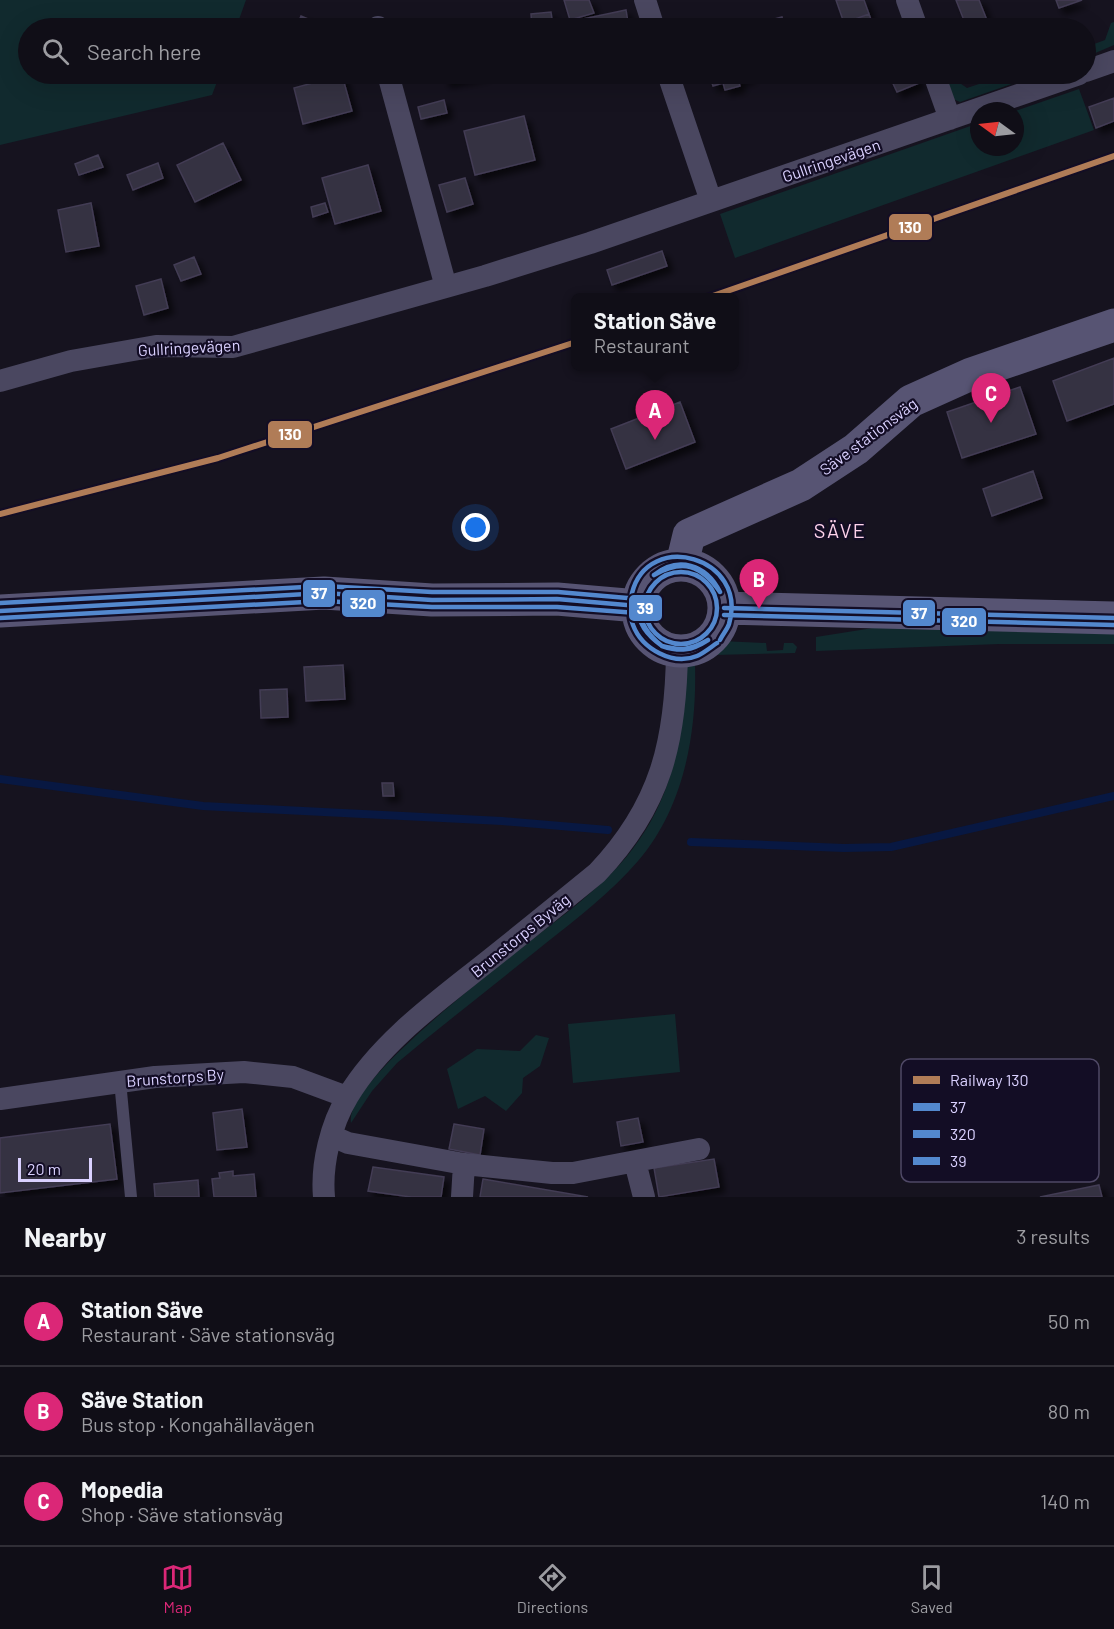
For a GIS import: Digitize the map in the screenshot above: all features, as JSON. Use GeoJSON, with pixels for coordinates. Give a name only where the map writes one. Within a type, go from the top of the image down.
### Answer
{"type":"FeatureCollection","features":[{"type":"Feature","properties":{"kind":"main road","name":"Säve stationsväg"},"geometry":{"type":"LineString","coordinates":[[682,564],[683,549],[689,535],[801,485],[856,449],[911,401],[971,374],[1114,325]]}},
{"type":"Feature","properties":{"kind":"main road"},"geometry":{"type":"LineString","coordinates":[[682,564],[700,569],[715,581],[723,598],[724,608],[721,623],[713,637],[700,646],[676,651],[656,644],[646,633],[639,620],[638,606],[641,591],[654,574],[667,567],[682,564]]}},
{"type":"Feature","properties":{"kind":"main road"},"geometry":{"type":"LineString","coordinates":[[0,611],[324,593],[432,600],[557,599],[638,606]]}},
{"type":"Feature","properties":{"kind":"main road"},"geometry":{"type":"LineString","coordinates":[[724,608],[1114,618]]}},
{"type":"Feature","properties":{"kind":"street"},"geometry":{"type":"LineString","coordinates":[[645,0],[651,18]]}},
{"type":"Feature","properties":{"kind":"street"},"geometry":{"type":"LineString","coordinates":[[907,0],[913,18]]}},
{"type":"Feature","properties":{"kind":"street"},"geometry":{"type":"LineString","coordinates":[[1096,67],[1114,61]]}},
{"type":"Feature","properties":{"kind":"street"},"geometry":{"type":"LineString","coordinates":[[391,84],[446,287]]}},
{"type":"Feature","properties":{"kind":"street"},"geometry":{"type":"LineString","coordinates":[[671,84],[711,201]]}},
{"type":"Feature","properties":{"kind":"street"},"geometry":{"type":"LineString","coordinates":[[938,84],[950,119]]}},
{"type":"Feature","properties":{"kind":"street","name":"Gullringevägen"},"geometry":{"type":"LineString","coordinates":[[0,381],[71,361],[156,346],[233,347],[446,287],[590,243],[1050,84]]}},
{"type":"Feature","properties":{"kind":"street","name":"Brunstorps Byväg"},"geometry":{"type":"LineString","coordinates":[[324,1197],[324,1169],[332,1136],[347,1097],[375,1060],[432,1006],[597,873],[621,848],[643,814],[662,774],[674,711],[676,651]]}},
{"type":"Feature","properties":{"kind":"street","name":"Brunstorps By"},"geometry":{"type":"LineString","coordinates":[[0,1099],[120,1081],[244,1072],[293,1077],[347,1097]]}},
{"type":"Feature","properties":{"kind":"street"},"geometry":{"type":"LineString","coordinates":[[332,1136],[348,1143],[464,1164],[552,1173],[573,1173],[699,1149]]}},
{"type":"Feature","properties":{"kind":"street"},"geometry":{"type":"LineString","coordinates":[[635,1162],[644,1197]]}},
{"type":"Feature","properties":{"kind":"street"},"geometry":{"type":"LineString","coordinates":[[462,1197],[464,1164]]}},
{"type":"Feature","properties":{"kind":"lane"},"geometry":{"type":"LineString","coordinates":[[120,1081],[131,1197]]}},
{"type":"Feature","properties":{"kind":"green space"},"geometry":{"type":"Polygon","coordinates":[[[0,0],[246,0],[240,18],[18,18],[18,84],[216,84],[212,95],[0,145],[0,0]]]}},
{"type":"Feature","properties":{"kind":"green space"},"geometry":{"type":"Polygon","coordinates":[[[1114,22],[1114,45],[1096,53],[1096,43],[1105,40],[1111,23],[1114,22]]]}},
{"type":"Feature","properties":{"kind":"green space"},"geometry":{"type":"Polygon","coordinates":[[[944,84],[961,84],[967,88],[979,84],[1011,84],[960,102],[951,98],[944,84]]]}},
{"type":"Feature","properties":{"kind":"green space"},"geometry":{"type":"Polygon","coordinates":[[[1079,89],[1094,130],[1024,155],[1024,108],[1079,89]]]}},
{"type":"Feature","properties":{"kind":"green space"},"geometry":{"type":"Polygon","coordinates":[[[970,126],[970,156],[1021,156],[735,258],[720,214],[970,126]]]}},
{"type":"Feature","properties":{"kind":"green space"},"geometry":{"type":"Polygon","coordinates":[[[873,628],[1114,630],[1114,644],[999,644],[816,651],[816,637],[873,628]]]}},
{"type":"Feature","properties":{"kind":"green space"},"geometry":{"type":"Polygon","coordinates":[[[721,641],[766,643],[767,651],[783,650],[784,643],[793,643],[797,647],[795,653],[714,655],[712,646],[721,641]]]}},
{"type":"Feature","properties":{"kind":"green space"},"geometry":{"type":"Polygon","coordinates":[[[685,662],[695,665],[690,743],[677,794],[654,840],[628,872],[594,904],[397,1063],[372,1091],[351,1123],[357,1102],[378,1074],[409,1042],[488,974],[580,902],[612,873],[633,849],[652,819],[670,777],[680,732],[685,662]]]}},
{"type":"Feature","properties":{"kind":"green space"},"geometry":{"type":"Polygon","coordinates":[[[675,1014],[680,1072],[573,1083],[568,1024],[675,1014]]]}},
{"type":"Feature","properties":{"kind":"green space"},"geometry":{"type":"Polygon","coordinates":[[[536,1035],[549,1038],[540,1066],[523,1078],[522,1093],[506,1111],[485,1096],[458,1109],[447,1069],[477,1049],[520,1051],[536,1035]]]}},
{"type":"Feature","properties":{"kind":"building"},"geometry":{"type":"Polygon","coordinates":[[[564,0],[589,0],[594,13],[569,18],[564,0]]]}},
{"type":"Feature","properties":{"kind":"building"},"geometry":{"type":"Polygon","coordinates":[[[836,0],[864,0],[869,14],[858,18],[842,18],[836,0]]]}},
{"type":"Feature","properties":{"kind":"building"},"geometry":{"type":"Polygon","coordinates":[[[956,0],[979,0],[986,18],[963,18],[956,0]]]}},
{"type":"Feature","properties":{"kind":"building"},"geometry":{"type":"Polygon","coordinates":[[[1056,0],[1082,0],[1059,8],[1056,0]]]}},
{"type":"Feature","properties":{"kind":"building"},"geometry":{"type":"Polygon","coordinates":[[[626,10],[627,18],[588,18],[626,10]]]}},
{"type":"Feature","properties":{"kind":"building"},"geometry":{"type":"Polygon","coordinates":[[[551,12],[552,18],[531,18],[531,14],[551,12]]]}},
{"type":"Feature","properties":{"kind":"building"},"geometry":{"type":"Polygon","coordinates":[[[869,14],[870,18],[858,18],[869,14]]]}},
{"type":"Feature","properties":{"kind":"building"},"geometry":{"type":"Polygon","coordinates":[[[309,84],[344,84],[352,111],[303,124],[294,88],[309,84]]]}},
{"type":"Feature","properties":{"kind":"building"},"geometry":{"type":"Polygon","coordinates":[[[723,84],[739,84],[740,86],[725,90],[723,84]]]}},
{"type":"Feature","properties":{"kind":"building"},"geometry":{"type":"Polygon","coordinates":[[[893,84],[917,84],[897,92],[893,84]]]}},
{"type":"Feature","properties":{"kind":"building"},"geometry":{"type":"Polygon","coordinates":[[[1114,98],[1114,121],[1096,128],[1089,107],[1114,98]]]}},
{"type":"Feature","properties":{"kind":"building"},"geometry":{"type":"Polygon","coordinates":[[[444,100],[447,113],[421,119],[418,107],[444,100]]]}},
{"type":"Feature","properties":{"kind":"building"},"geometry":{"type":"Polygon","coordinates":[[[524,116],[535,160],[475,175],[464,131],[524,116]]]}},
{"type":"Feature","properties":{"kind":"building"},"geometry":{"type":"Polygon","coordinates":[[[223,143],[241,180],[195,202],[177,165],[223,143]]]}},
{"type":"Feature","properties":{"kind":"building"},"geometry":{"type":"Polygon","coordinates":[[[98,155],[103,167],[79,175],[75,164],[98,155]]]}},
{"type":"Feature","properties":{"kind":"building"},"geometry":{"type":"Polygon","coordinates":[[[158,163],[163,178],[133,190],[127,175],[158,163]]]}},
{"type":"Feature","properties":{"kind":"building"},"geometry":{"type":"Polygon","coordinates":[[[368,165],[381,211],[335,224],[322,178],[368,165]]]}},
{"type":"Feature","properties":{"kind":"building"},"geometry":{"type":"Polygon","coordinates":[[[465,178],[473,204],[447,212],[439,185],[465,178]]]}},
{"type":"Feature","properties":{"kind":"building"},"geometry":{"type":"Polygon","coordinates":[[[91,203],[99,246],[66,252],[58,210],[91,203]]]}},
{"type":"Feature","properties":{"kind":"building"},"geometry":{"type":"Polygon","coordinates":[[[325,203],[328,212],[313,217],[311,207],[325,203]]]}},
{"type":"Feature","properties":{"kind":"building"},"geometry":{"type":"Polygon","coordinates":[[[662,251],[667,266],[612,285],[607,270],[662,251]]]}},
{"type":"Feature","properties":{"kind":"building"},"geometry":{"type":"Polygon","coordinates":[[[194,257],[201,274],[181,281],[174,265],[194,257]]]}},
{"type":"Feature","properties":{"kind":"building"},"geometry":{"type":"Polygon","coordinates":[[[161,279],[168,308],[144,315],[136,286],[161,279]]]}},
{"type":"Feature","properties":{"kind":"building"},"geometry":{"type":"Polygon","coordinates":[[[1114,358],[1114,404],[1067,421],[1053,381],[1114,358]]]}},
{"type":"Feature","properties":{"kind":"building"},"geometry":{"type":"Polygon","coordinates":[[[1020,387],[1036,434],[962,458],[947,412],[1020,387]]]}},
{"type":"Feature","properties":{"kind":"building"},"geometry":{"type":"Polygon","coordinates":[[[680,402],[695,442],[626,469],[611,429],[680,402]]]}},
{"type":"Feature","properties":{"kind":"building"},"geometry":{"type":"Polygon","coordinates":[[[1033,471],[1042,498],[992,516],[983,489],[1033,471]]]}},
{"type":"Feature","properties":{"kind":"building"},"geometry":{"type":"Polygon","coordinates":[[[343,665],[345,699],[306,701],[304,667],[343,665]]]}},
{"type":"Feature","properties":{"kind":"building"},"geometry":{"type":"Polygon","coordinates":[[[287,689],[288,717],[261,718],[260,690],[287,689]]]}},
{"type":"Feature","properties":{"kind":"building"},"geometry":{"type":"Polygon","coordinates":[[[382,783],[393,783],[394,796],[383,796],[382,783]]]}},
{"type":"Feature","properties":{"kind":"building"},"geometry":{"type":"Polygon","coordinates":[[[242,1109],[247,1147],[217,1150],[213,1113],[242,1109]]]}},
{"type":"Feature","properties":{"kind":"building"},"geometry":{"type":"Polygon","coordinates":[[[638,1118],[643,1142],[621,1146],[617,1122],[638,1118]]]}},
{"type":"Feature","properties":{"kind":"building"},"geometry":{"type":"Polygon","coordinates":[[[110,1124],[117,1179],[0,1193],[0,1138],[110,1124]]]}},
{"type":"Feature","properties":{"kind":"building"},"geometry":{"type":"Polygon","coordinates":[[[454,1124],[484,1129],[480,1155],[449,1149],[454,1124]]]}},
{"type":"Feature","properties":{"kind":"building"},"geometry":{"type":"Polygon","coordinates":[[[714,1159],[719,1187],[659,1197],[654,1168],[714,1159]]]}},
{"type":"Feature","properties":{"kind":"building"},"geometry":{"type":"Polygon","coordinates":[[[373,1167],[444,1177],[441,1197],[411,1197],[368,1191],[373,1167]]]}},
{"type":"Feature","properties":{"kind":"building"},"geometry":{"type":"Polygon","coordinates":[[[233,1171],[233,1176],[254,1174],[256,1197],[214,1197],[212,1179],[220,1178],[219,1173],[233,1171]]]}},
{"type":"Feature","properties":{"kind":"building"},"geometry":{"type":"Polygon","coordinates":[[[483,1179],[588,1197],[480,1197],[483,1179]]]}},
{"type":"Feature","properties":{"kind":"building"},"geometry":{"type":"Polygon","coordinates":[[[198,1180],[199,1197],[155,1197],[154,1184],[198,1180]]]}},
{"type":"Feature","properties":{"kind":"building"},"geometry":{"type":"Polygon","coordinates":[[[1099,1185],[1102,1197],[1040,1197],[1099,1185]]]}},
{"type":"Feature","properties":{"kind":"waterway"},"geometry":{"type":"LineString","coordinates":[[0,779],[203,806],[502,821],[608,830]]}},
{"type":"Feature","properties":{"kind":"waterway"},"geometry":{"type":"LineString","coordinates":[[691,842],[844,848],[891,847],[1114,796]]}},
{"type":"Feature","properties":{"kind":"rail line","name":"130"},"geometry":{"type":"LineString","coordinates":[[721,293],[1114,156]]}},
{"type":"Feature","properties":{"kind":"rail line","name":"130"},"geometry":{"type":"LineString","coordinates":[[0,514],[218,458],[571,344]]}},
{"type":"Feature","properties":{"kind":"transit line","name":"320"},"geometry":{"type":"LineString","coordinates":[[717,643],[697,656],[678,659],[659,653],[643,641],[633,625],[630,609],[632,593],[642,573],[657,561],[675,557],[694,559],[711,568],[725,582],[731,601],[729,624],[720,640]]}},
{"type":"Feature","properties":{"kind":"transit line","name":"37"},"geometry":{"type":"LineString","coordinates":[[654,575],[672,566],[691,566],[707,575],[720,592]]}},
{"type":"Feature","properties":{"kind":"transit line","name":"37"},"geometry":{"type":"LineString","coordinates":[[654,575],[673,567],[690,567],[706,575],[720,592]]}},
{"type":"Feature","properties":{"kind":"transit line","name":"39"},"geometry":{"type":"LineString","coordinates":[[681,572],[701,578],[711,588],[717,608],[711,628],[701,638],[681,644],[661,638],[651,628],[645,608],[651,588],[661,578],[681,572]]}},
{"type":"Feature","properties":{"kind":"transit line","name":"39"},"geometry":{"type":"LineString","coordinates":[[0,603],[324,586],[432,592],[558,592],[639,599]]}},
{"type":"Feature","properties":{"kind":"transit line","name":"37"},"geometry":{"type":"LineString","coordinates":[[0,611],[324,593],[432,600],[557,599],[638,606]]}},
{"type":"Feature","properties":{"kind":"transit line","name":"320"},"geometry":{"type":"LineString","coordinates":[[0,618],[324,601],[432,607],[557,607],[637,613]]}},
{"type":"Feature","properties":{"kind":"transit line","name":"37"},"geometry":{"type":"LineString","coordinates":[[637,605],[645,628],[662,646]]}},
{"type":"Feature","properties":{"kind":"transit line","name":"37"},"geometry":{"type":"LineString","coordinates":[[637,605],[639,618],[644,628],[662,646]]}},
{"type":"Feature","properties":{"kind":"transit line","name":"37"},"geometry":{"type":"LineString","coordinates":[[724,608],[1114,618]]}},
{"type":"Feature","properties":{"kind":"transit line","name":"320"},"geometry":{"type":"LineString","coordinates":[[724,615],[1114,625]]}},
{"type":"Feature","properties":{"kind":"transit line","name":"37"},"geometry":{"type":"LineString","coordinates":[[662,646],[685,649],[708,640]]}},
{"type":"Feature","properties":{"kind":"transit line","name":"37"},"geometry":{"type":"LineString","coordinates":[[662,646],[685,649],[708,640]]}},
{"type":"Feature","properties":{"kind":"place","name":"Mopedia"},"geometry":{"type":"Point","coordinates":[991,423]}},
{"type":"Feature","properties":{"kind":"place","name":"Station Säve"},"geometry":{"type":"Point","coordinates":[655,440]}},
{"type":"Feature","properties":{"kind":"place","name":"Säve Station"},"geometry":{"type":"Point","coordinates":[759,609]}},
{"type":"Feature","properties":{"kind":"district","name":"SÄVE"},"geometry":{"type":"Point","coordinates":[840,530]}}]}
